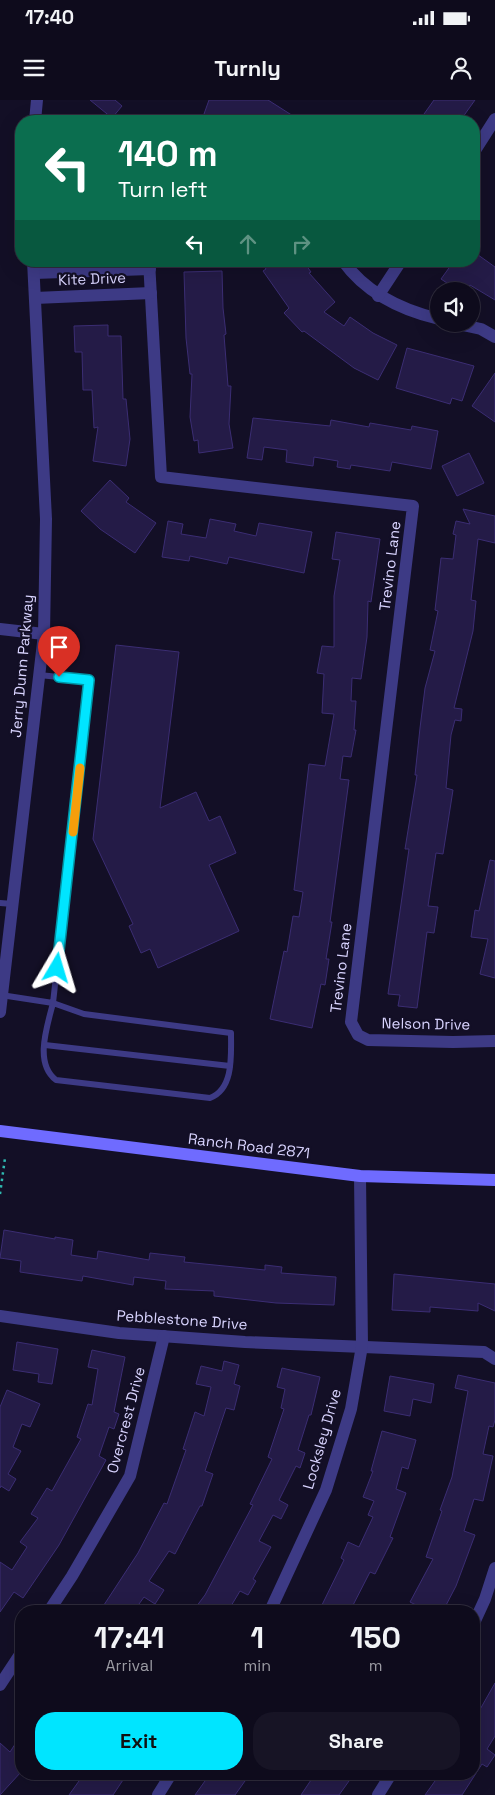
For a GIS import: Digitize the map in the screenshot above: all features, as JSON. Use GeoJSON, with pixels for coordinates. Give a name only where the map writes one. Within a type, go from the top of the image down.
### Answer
{"type":"FeatureCollection","features":[{"type":"Feature","properties":{"kind":"main road","name":"Ranch Road 2871"},"geometry":{"type":"LineString","coordinates":[[0,1131],[360,1176],[495,1180]]}},
{"type":"Feature","properties":{"kind":"street"},"geometry":{"type":"LineString","coordinates":[[36,115],[37,100]]}},
{"type":"Feature","properties":{"kind":"street"},"geometry":{"type":"LineString","coordinates":[[480,143],[495,119]]}},
{"type":"Feature","properties":{"kind":"street","name":"Jerry Dunn Parkway"},"geometry":{"type":"LineString","coordinates":[[0,1012],[6,904],[44,634],[46,519],[34,267]]}},
{"type":"Feature","properties":{"kind":"street","name":"Trevino Lane"},"geometry":{"type":"LineString","coordinates":[[150,267],[161,477],[413,506],[351,1022],[358,1035]]}},
{"type":"Feature","properties":{"kind":"street"},"geometry":{"type":"LineString","coordinates":[[347,267],[354,277],[378,296],[417,314],[430,317]]}},
{"type":"Feature","properties":{"kind":"street"},"geometry":{"type":"LineString","coordinates":[[378,296],[397,267]]}},
{"type":"Feature","properties":{"kind":"street","name":"Kite Drive"},"geometry":{"type":"LineString","coordinates":[[35,298],[151,293]]}},
{"type":"Feature","properties":{"kind":"street"},"geometry":{"type":"LineString","coordinates":[[480,329],[495,337]]}},
{"type":"Feature","properties":{"kind":"street"},"geometry":{"type":"LineString","coordinates":[[0,629],[44,634]]}},
{"type":"Feature","properties":{"kind":"street","name":"Nelson Drive"},"geometry":{"type":"LineString","coordinates":[[358,1035],[368,1040],[453,1042],[495,1040]]}},
{"type":"Feature","properties":{"kind":"street","name":"Locksley Drive"},"geometry":{"type":"LineString","coordinates":[[273,1605],[326,1490],[351,1409],[362,1346],[360,1176]]}},
{"type":"Feature","properties":{"kind":"street","name":"Pebblestone Drive"},"geometry":{"type":"LineString","coordinates":[[0,1316],[119,1333],[484,1352],[495,1360]]}},
{"type":"Feature","properties":{"kind":"street","name":"Overcrest Drive"},"geometry":{"type":"LineString","coordinates":[[53,1605],[77,1568],[130,1476],[164,1336]]}},
{"type":"Feature","properties":{"kind":"street"},"geometry":{"type":"LineString","coordinates":[[480,1609],[495,1568]]}},
{"type":"Feature","properties":{"kind":"street"},"geometry":{"type":"LineString","coordinates":[[0,1685],[15,1662]]}},
{"type":"Feature","properties":{"kind":"street"},"geometry":{"type":"LineString","coordinates":[[158,1795],[167,1780]]}},
{"type":"Feature","properties":{"kind":"street"},"geometry":{"type":"LineString","coordinates":[[378,1795],[387,1780]]}},
{"type":"Feature","properties":{"kind":"lane"},"geometry":{"type":"LineString","coordinates":[[1,995],[53,1003],[84,1014],[232,1033],[229,1076],[218,1095],[210,1098],[56,1080],[48,1074],[43,1060],[53,1003],[89,680],[39,675]]}},
{"type":"Feature","properties":{"kind":"lane"},"geometry":{"type":"LineString","coordinates":[[45,1045],[230,1066]]}},
{"type":"Feature","properties":{"kind":"path"},"geometry":{"type":"LineString","coordinates":[[0,1194],[5,1158]]}},
{"type":"Feature","properties":{"kind":"building"},"geometry":{"type":"Polygon","coordinates":[[[90,100],[115,100],[122,106],[114,115],[108,115],[90,100]]]}},
{"type":"Feature","properties":{"kind":"building"},"geometry":{"type":"Polygon","coordinates":[[[209,100],[268,100],[292,115],[207,115],[204,114],[209,100]]]}},
{"type":"Feature","properties":{"kind":"building"},"geometry":{"type":"Polygon","coordinates":[[[434,100],[475,100],[464,115],[423,115],[434,100]]]}},
{"type":"Feature","properties":{"kind":"building"},"geometry":{"type":"Polygon","coordinates":[[[480,256],[495,267],[495,300],[480,291],[480,282],[446,282],[441,279],[450,267],[480,267],[480,256]]]}},
{"type":"Feature","properties":{"kind":"building"},"geometry":{"type":"Polygon","coordinates":[[[265,267],[307,267],[311,272],[309,273],[335,302],[324,312],[344,326],[350,317],[373,333],[397,345],[378,380],[354,368],[304,331],[302,332],[284,313],[289,308],[263,271],[266,269],[265,267]]]}},
{"type":"Feature","properties":{"kind":"building"},"geometry":{"type":"Polygon","coordinates":[[[222,271],[226,334],[224,335],[228,386],[231,386],[229,424],[233,448],[199,453],[198,440],[194,441],[190,417],[192,374],[190,374],[186,338],[184,272],[222,271]]]}},
{"type":"Feature","properties":{"kind":"building"},"geometry":{"type":"Polygon","coordinates":[[[108,325],[108,336],[121,336],[123,399],[126,399],[130,439],[126,466],[93,461],[98,427],[94,428],[92,390],[83,390],[82,352],[75,352],[74,326],[108,325]]]}},
{"type":"Feature","properties":{"kind":"building"},"geometry":{"type":"Polygon","coordinates":[[[407,348],[474,366],[462,401],[452,398],[450,404],[396,388],[407,348]]]}},
{"type":"Feature","properties":{"kind":"building"},"geometry":{"type":"Polygon","coordinates":[[[495,373],[495,422],[472,406],[495,373]]]}},
{"type":"Feature","properties":{"kind":"building"},"geometry":{"type":"Polygon","coordinates":[[[253,418],[330,426],[331,420],[369,427],[370,423],[411,430],[412,426],[438,431],[431,469],[392,462],[390,471],[351,465],[350,469],[337,467],[338,461],[314,457],[313,466],[286,462],[287,450],[264,447],[262,460],[247,458],[253,418]]]}},
{"type":"Feature","properties":{"kind":"building"},"geometry":{"type":"Polygon","coordinates":[[[469,453],[484,483],[457,496],[442,466],[469,453]]]}},
{"type":"Feature","properties":{"kind":"building"},"geometry":{"type":"Polygon","coordinates":[[[110,480],[129,498],[126,502],[156,523],[135,553],[100,529],[81,511],[110,480]]]}},
{"type":"Feature","properties":{"kind":"building"},"geometry":{"type":"Polygon","coordinates":[[[463,509],[495,516],[495,543],[478,539],[471,600],[476,601],[473,631],[454,708],[462,709],[461,721],[455,720],[451,735],[446,788],[453,790],[443,854],[436,853],[428,906],[438,907],[434,933],[427,932],[417,1008],[398,1006],[400,995],[388,994],[409,849],[405,849],[417,775],[415,775],[425,688],[435,651],[430,650],[438,611],[435,610],[441,558],[453,559],[456,535],[453,534],[456,521],[470,524],[463,509]]]}},
{"type":"Feature","properties":{"kind":"building"},"geometry":{"type":"Polygon","coordinates":[[[210,519],[236,524],[234,531],[256,536],[259,523],[312,532],[304,573],[229,557],[227,564],[190,556],[189,561],[162,557],[168,521],[183,524],[181,534],[206,538],[210,519]]]}},
{"type":"Feature","properties":{"kind":"building"},"geometry":{"type":"Polygon","coordinates":[[[336,532],[380,539],[371,602],[368,601],[367,637],[361,679],[352,678],[351,701],[356,701],[354,730],[356,730],[351,757],[343,756],[340,779],[349,780],[330,922],[332,922],[326,959],[329,959],[325,985],[321,984],[312,1028],[270,1019],[284,951],[287,952],[293,916],[299,917],[303,892],[294,890],[309,764],[325,766],[334,714],[322,713],[324,674],[317,673],[322,646],[334,647],[334,596],[340,560],[332,559],[336,532]]]}},
{"type":"Feature","properties":{"kind":"building"},"geometry":{"type":"Polygon","coordinates":[[[116,645],[179,652],[160,808],[196,792],[209,821],[220,816],[236,853],[209,865],[239,931],[158,968],[150,949],[141,953],[129,926],[133,924],[93,839],[116,645]]]}},
{"type":"Feature","properties":{"kind":"building"},"geometry":{"type":"Polygon","coordinates":[[[490,860],[495,861],[495,978],[480,974],[488,939],[471,937],[475,910],[479,911],[490,860]]]}},
{"type":"Feature","properties":{"kind":"building"},"geometry":{"type":"Polygon","coordinates":[[[4,1230],[55,1239],[55,1237],[73,1240],[71,1255],[97,1259],[98,1251],[149,1260],[150,1253],[185,1257],[184,1262],[265,1270],[265,1265],[282,1267],[281,1273],[336,1277],[334,1305],[276,1303],[214,1296],[214,1291],[165,1289],[166,1281],[134,1277],[133,1285],[83,1276],[82,1281],[20,1272],[21,1261],[0,1258],[4,1230]]]}},
{"type":"Feature","properties":{"kind":"building"},"geometry":{"type":"Polygon","coordinates":[[[394,1274],[495,1284],[495,1311],[478,1303],[478,1311],[430,1307],[430,1312],[392,1310],[394,1274]]]}},
{"type":"Feature","properties":{"kind":"building"},"geometry":{"type":"Polygon","coordinates":[[[17,1342],[58,1349],[52,1384],[38,1382],[39,1374],[13,1370],[17,1342]]]}},
{"type":"Feature","properties":{"kind":"building"},"geometry":{"type":"Polygon","coordinates":[[[92,1350],[125,1357],[114,1412],[119,1414],[114,1429],[109,1427],[99,1456],[106,1460],[59,1545],[23,1598],[14,1592],[0,1612],[0,1562],[12,1570],[27,1547],[20,1542],[38,1518],[31,1514],[47,1488],[52,1491],[81,1439],[77,1437],[88,1404],[92,1405],[98,1369],[88,1367],[92,1350]]]}},
{"type":"Feature","properties":{"kind":"building"},"geometry":{"type":"Polygon","coordinates":[[[224,1361],[239,1365],[234,1384],[240,1386],[234,1410],[226,1408],[205,1471],[213,1474],[202,1506],[200,1506],[175,1554],[169,1551],[149,1581],[164,1590],[155,1604],[144,1597],[138,1605],[104,1605],[138,1553],[164,1503],[167,1504],[186,1450],[183,1449],[195,1412],[204,1416],[211,1387],[196,1384],[201,1366],[222,1371],[224,1361]]]}},
{"type":"Feature","properties":{"kind":"building"},"geometry":{"type":"Polygon","coordinates":[[[282,1368],[320,1377],[311,1415],[309,1415],[298,1450],[305,1453],[300,1468],[296,1466],[279,1500],[288,1505],[281,1519],[273,1515],[259,1541],[271,1547],[253,1579],[256,1581],[248,1595],[240,1591],[232,1605],[198,1605],[205,1595],[253,1505],[250,1504],[272,1459],[268,1457],[284,1409],[281,1408],[285,1389],[277,1387],[282,1368]]]}},
{"type":"Feature","properties":{"kind":"building"},"geometry":{"type":"Polygon","coordinates":[[[458,1375],[495,1383],[495,1420],[493,1427],[489,1426],[483,1454],[493,1456],[483,1501],[474,1499],[464,1531],[475,1535],[456,1586],[446,1605],[416,1605],[410,1602],[433,1559],[426,1557],[452,1477],[468,1391],[455,1388],[458,1375]]]}},
{"type":"Feature","properties":{"kind":"building"},"geometry":{"type":"Polygon","coordinates":[[[390,1376],[434,1384],[431,1403],[413,1399],[410,1416],[384,1411],[390,1376]]]}},
{"type":"Feature","properties":{"kind":"building"},"geometry":{"type":"Polygon","coordinates":[[[7,1390],[40,1404],[30,1427],[22,1424],[13,1447],[21,1451],[8,1474],[16,1479],[9,1491],[1,1486],[0,1488],[0,1407],[7,1390]]]}},
{"type":"Feature","properties":{"kind":"building"},"geometry":{"type":"Polygon","coordinates":[[[382,1431],[416,1440],[408,1469],[402,1467],[396,1489],[406,1493],[390,1537],[393,1538],[375,1574],[370,1572],[353,1605],[322,1605],[344,1560],[341,1558],[348,1542],[359,1547],[373,1517],[368,1515],[374,1501],[363,1497],[373,1471],[371,1471],[382,1431]]]}},
{"type":"Feature","properties":{"kind":"building"},"geometry":{"type":"Polygon","coordinates":[[[495,1683],[495,1736],[487,1749],[495,1755],[487,1767],[482,1764],[480,1767],[480,1709],[495,1683]]]}},
{"type":"Feature","properties":{"kind":"building"},"geometry":{"type":"Polygon","coordinates":[[[0,1743],[10,1752],[15,1744],[15,1779],[0,1795],[0,1743]]]}},
{"type":"Feature","properties":{"kind":"building"},"geometry":{"type":"Polygon","coordinates":[[[80,1780],[123,1780],[113,1795],[69,1795],[80,1780]]]}},
{"type":"Feature","properties":{"kind":"building"},"geometry":{"type":"Polygon","coordinates":[[[206,1780],[246,1780],[235,1795],[195,1795],[206,1780]]]}},
{"type":"Feature","properties":{"kind":"building"},"geometry":{"type":"Polygon","coordinates":[[[311,1780],[350,1780],[339,1795],[301,1795],[311,1780]]]}},
{"type":"Feature","properties":{"kind":"building"},"geometry":{"type":"Polygon","coordinates":[[[436,1780],[472,1780],[462,1795],[425,1795],[436,1780]]]}},
{"type":"Feature","properties":{"kind":"slow traffic"},"geometry":{"type":"LineString","coordinates":[[73,832],[80,768]]}},
{"type":"Feature","properties":{"kind":"route"},"geometry":{"type":"LineString","coordinates":[[57,968],[89,680],[59,677]]}}]}
